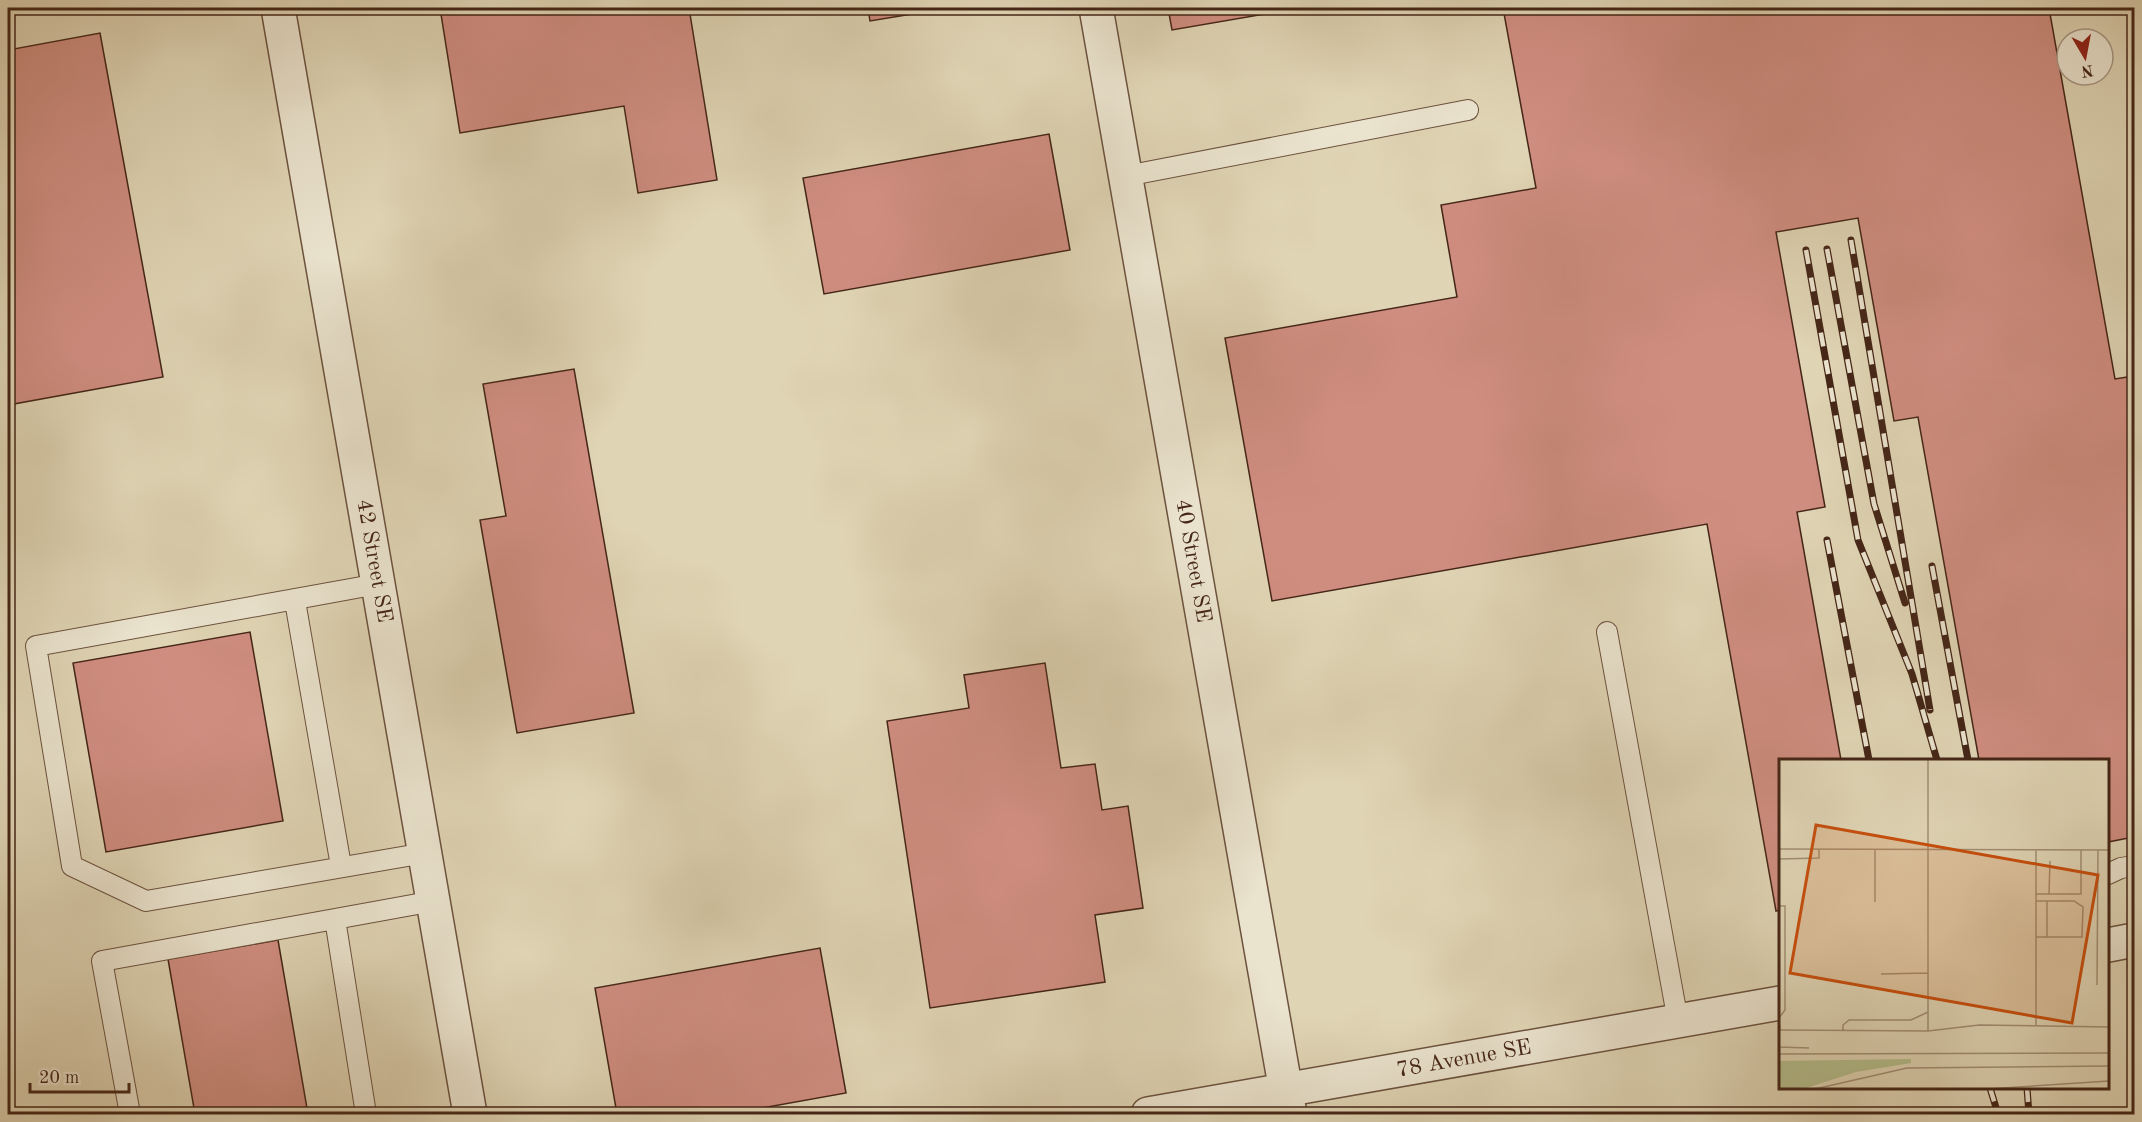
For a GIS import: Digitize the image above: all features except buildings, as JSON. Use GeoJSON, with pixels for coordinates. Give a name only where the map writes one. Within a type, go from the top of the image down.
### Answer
{"type":"FeatureCollection","features":[{"type":"Feature","properties":{"kind":"street","name":"42 Street SE"},"geometry":{"type":"LineString","coordinates":[[278,8],[470,1114]]}},
{"type":"Feature","properties":{"kind":"street","name":"40 Street SE"},"geometry":{"type":"LineString","coordinates":[[1096,8],[1288,1103]]}},
{"type":"Feature","properties":{"kind":"street"},"geometry":{"type":"LineString","coordinates":[[2109,945],[2134,940]]}},
{"type":"Feature","properties":{"kind":"street","name":"78 Avenue SE"},"geometry":{"type":"LineString","coordinates":[[1148,1114],[1288,1103],[1779,1003]]}},
{"type":"Feature","properties":{"kind":"lane"},"geometry":{"type":"LineString","coordinates":[[1126,176],[1468,110]]}},
{"type":"Feature","properties":{"kind":"lane"},"geometry":{"type":"LineString","coordinates":[[378,585],[36,646],[72,866],[146,901],[425,853]]}},
{"type":"Feature","properties":{"kind":"lane"},"geometry":{"type":"LineString","coordinates":[[295,601],[341,866]]}},
{"type":"Feature","properties":{"kind":"lane"},"geometry":{"type":"LineString","coordinates":[[1607,632],[1678,1022]]}},
{"type":"Feature","properties":{"kind":"lane"},"geometry":{"type":"LineString","coordinates":[[2109,874],[2121,868],[2134,866]]}},
{"type":"Feature","properties":{"kind":"lane"},"geometry":{"type":"LineString","coordinates":[[130,1114],[102,961],[434,901]]}},
{"type":"Feature","properties":{"kind":"lane"},"geometry":{"type":"LineString","coordinates":[[335,919],[366,1114]]}},
{"type":"Feature","properties":{"kind":"railway"},"geometry":{"type":"LineString","coordinates":[[1851,240],[1930,710]]}},
{"type":"Feature","properties":{"kind":"railway"},"geometry":{"type":"LineString","coordinates":[[1827,249],[1874,504],[1905,603]]}},
{"type":"Feature","properties":{"kind":"railway"},"geometry":{"type":"LineString","coordinates":[[1806,250],[1858,540],[1912,674],[1937,759]]}},
{"type":"Feature","properties":{"kind":"railway"},"geometry":{"type":"LineString","coordinates":[[1827,540],[1869,759]]}},
{"type":"Feature","properties":{"kind":"railway"},"geometry":{"type":"LineString","coordinates":[[1932,566],[1968,759]]}},
{"type":"Feature","properties":{"kind":"railway"},"geometry":{"type":"LineString","coordinates":[[1990,1089],[1998,1114]]}},
{"type":"Feature","properties":{"kind":"railway"},"geometry":{"type":"LineString","coordinates":[[2027,1089],[2029,1114]]}}]}
